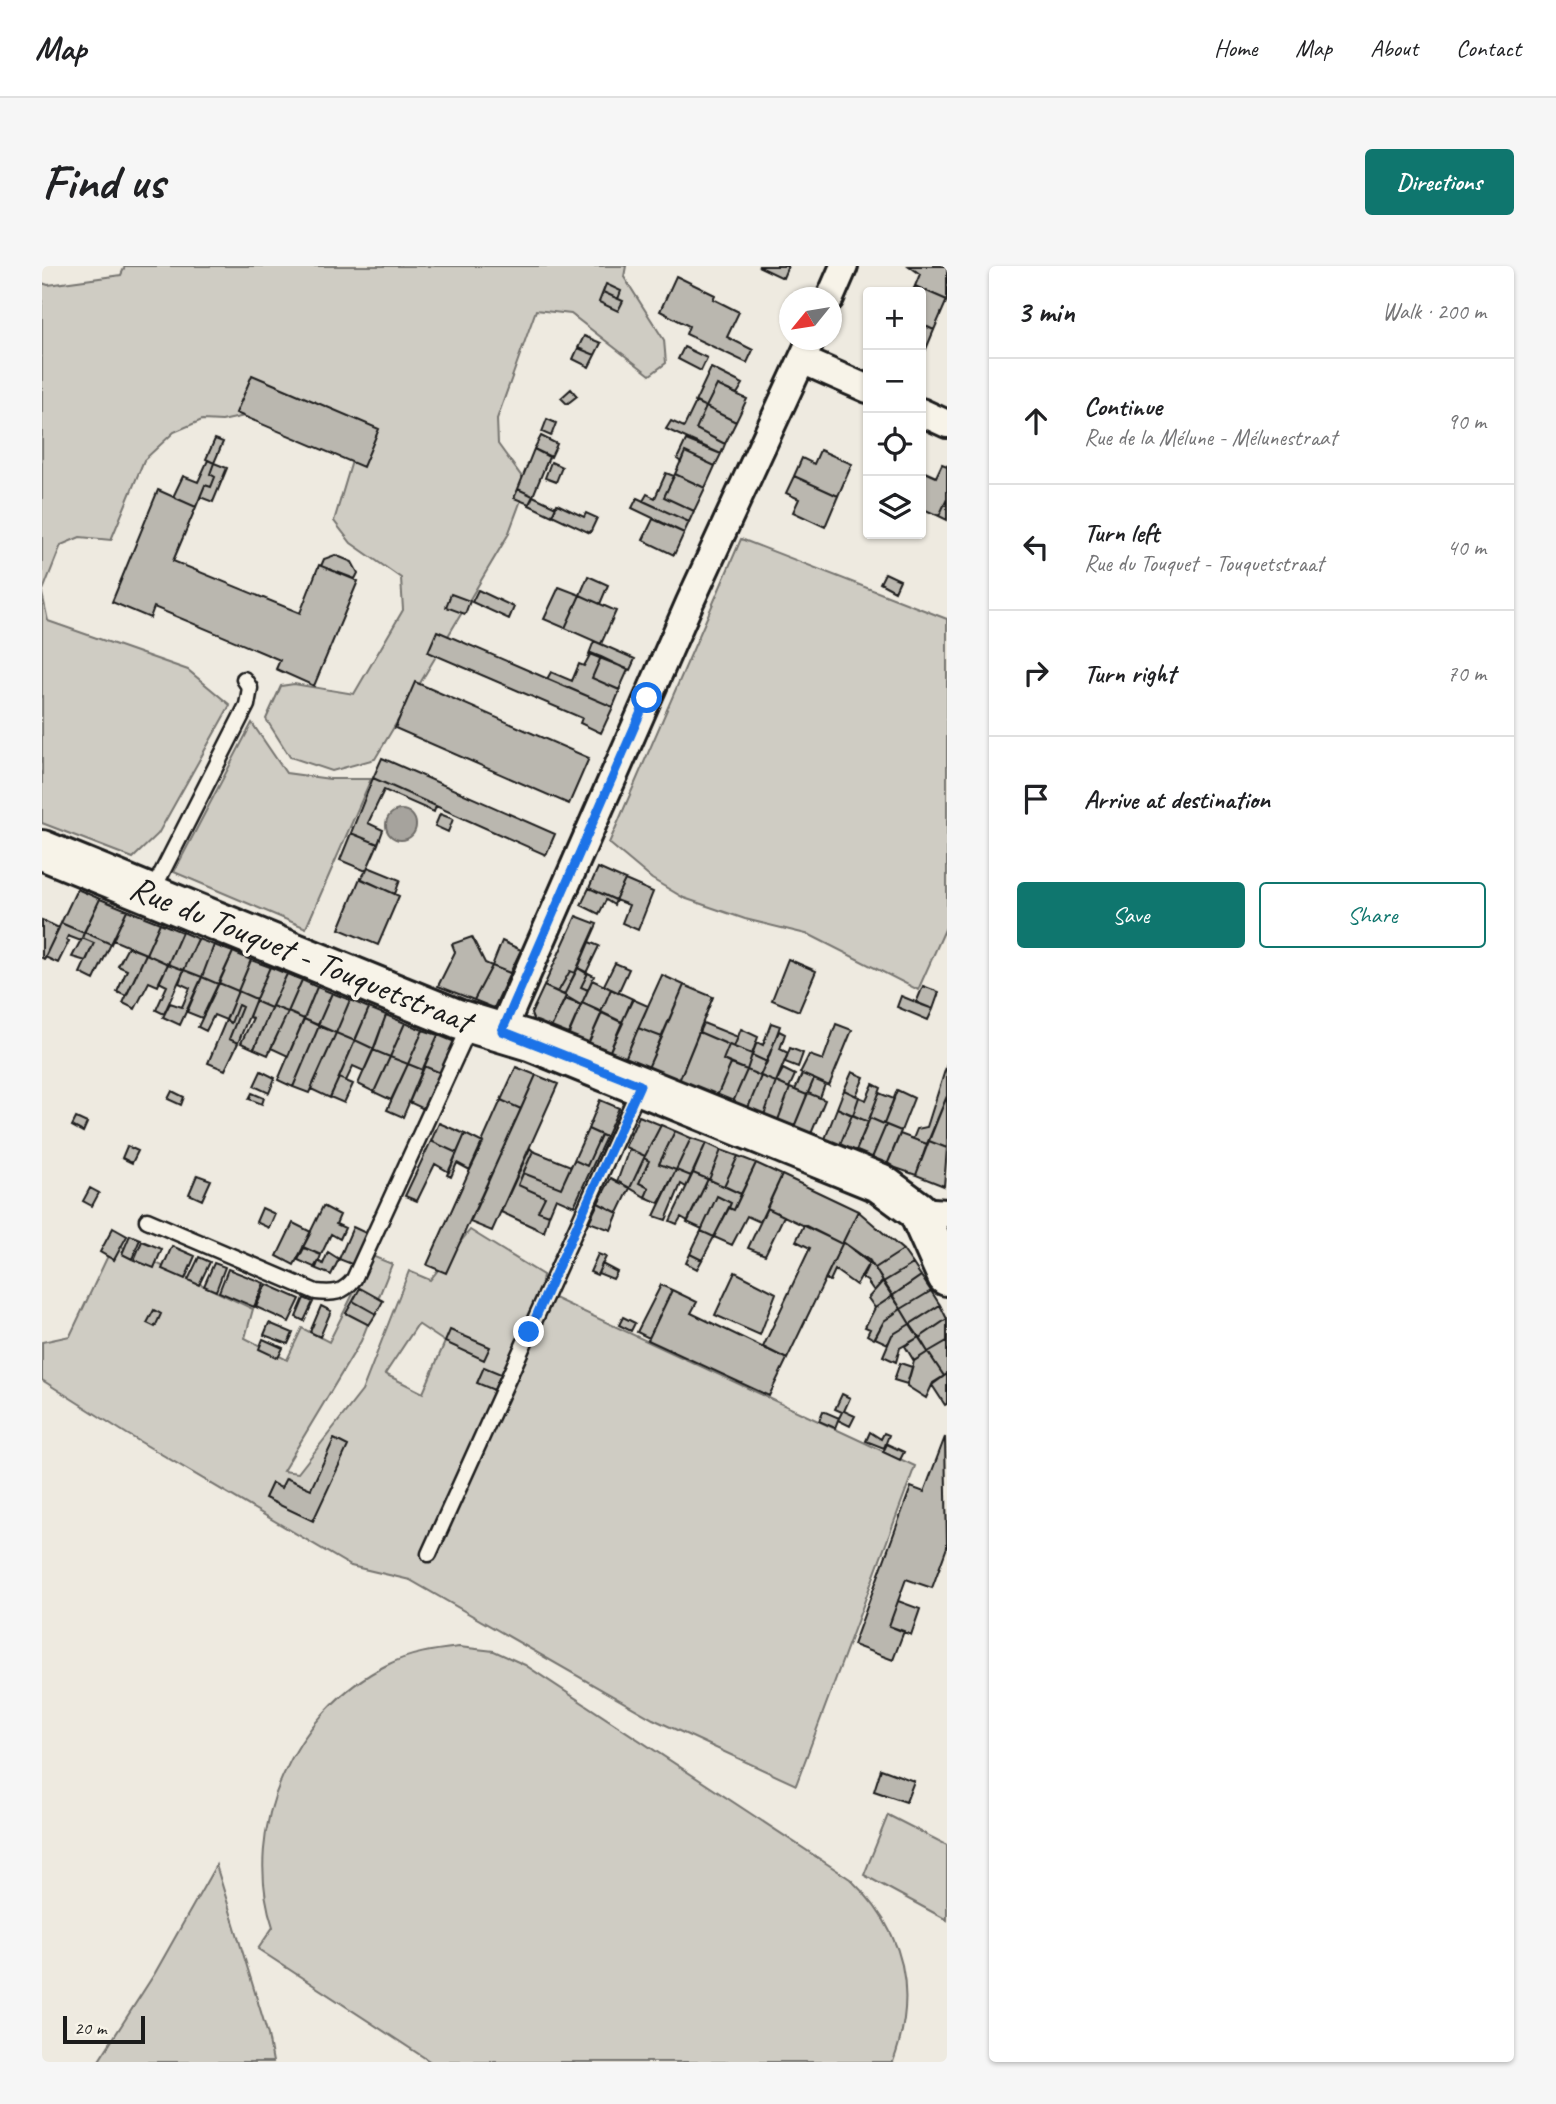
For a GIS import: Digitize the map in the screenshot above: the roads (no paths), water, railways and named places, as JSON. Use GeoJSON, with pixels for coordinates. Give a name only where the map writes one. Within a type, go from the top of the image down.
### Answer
{"type":"FeatureCollection","features":[{"type":"Feature","properties":{"kind":"main road","name":"Rue du Touquet - Touquetstraat"},"geometry":{"type":"LineString","coordinates":[[42,850],[640,1085],[880,1183],[932,1212],[947,1276]]}},
{"type":"Feature","properties":{"kind":"street"},"geometry":{"type":"LineString","coordinates":[[835,287],[844,266]]}},
{"type":"Feature","properties":{"kind":"street"},"geometry":{"type":"LineString","coordinates":[[487,1027],[807,350],[863,386]]}},
{"type":"Feature","properties":{"kind":"street"},"geometry":{"type":"LineString","coordinates":[[923,413],[947,424]]}},
{"type":"Feature","properties":{"kind":"lane"},"geometry":{"type":"LineString","coordinates":[[151,894],[247,705],[250,688],[244,679]]}},
{"type":"Feature","properties":{"kind":"lane"},"geometry":{"type":"LineString","coordinates":[[147,1220],[316,1292],[334,1294],[346,1289],[354,1279],[487,1027]]}},
{"type":"Feature","properties":{"kind":"lane"},"geometry":{"type":"LineString","coordinates":[[429,1554],[640,1085]]}}]}
